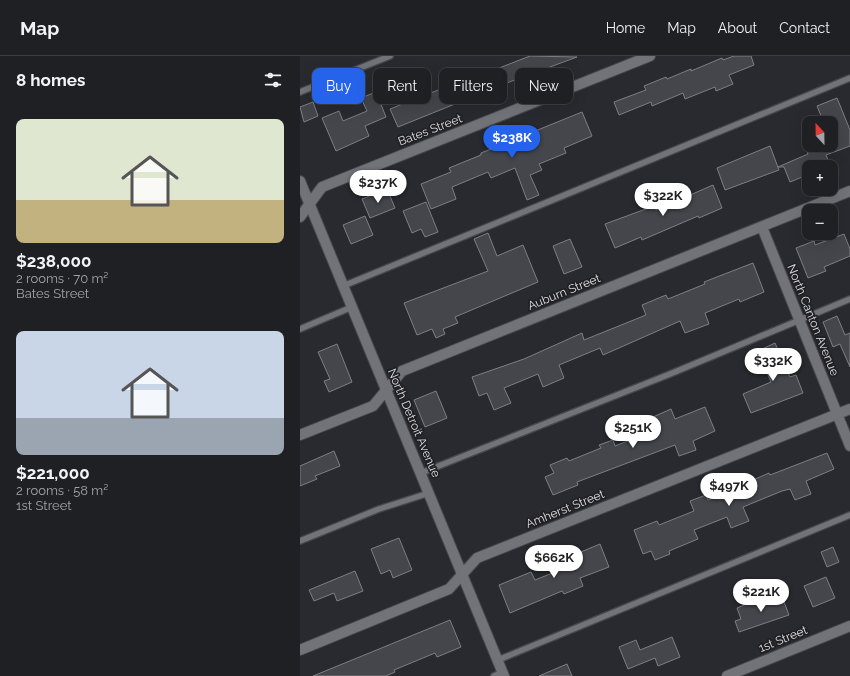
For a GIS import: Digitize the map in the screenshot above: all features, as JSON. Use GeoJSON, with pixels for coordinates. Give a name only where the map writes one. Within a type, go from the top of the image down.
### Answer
{"type":"FeatureCollection","features":[{"type":"Feature","properties":{"kind":"street","name":"Bates Street"},"geometry":{"type":"LineString","coordinates":[[300,218],[322,187],[650,56]]}},
{"type":"Feature","properties":{"kind":"street","name":"North Detroit Avenue"},"geometry":{"type":"LineString","coordinates":[[300,181],[498,660],[500,675]]}},
{"type":"Feature","properties":{"kind":"street","name":"Auburn Street"},"geometry":{"type":"LineString","coordinates":[[300,435],[372,406],[402,371],[850,191]]}},
{"type":"Feature","properties":{"kind":"street","name":"North Canton Avenue"},"geometry":{"type":"LineString","coordinates":[[762,227],[850,446]]}},
{"type":"Feature","properties":{"kind":"street","name":"Amherst Street"},"geometry":{"type":"LineString","coordinates":[[300,650],[449,590],[477,558],[850,409]]}},
{"type":"Feature","properties":{"kind":"street","name":"1st Street"},"geometry":{"type":"LineString","coordinates":[[727,676],[850,626]]}},
{"type":"Feature","properties":{"kind":"lane"},"geometry":{"type":"LineString","coordinates":[[300,92],[390,56]]}},
{"type":"Feature","properties":{"kind":"lane"},"geometry":{"type":"LineString","coordinates":[[343,286],[850,78]]}},
{"type":"Feature","properties":{"kind":"lane"},"geometry":{"type":"LineString","coordinates":[[421,473],[663,377],[850,299]]}},
{"type":"Feature","properties":{"kind":"lane"},"geometry":{"type":"LineString","coordinates":[[300,329],[352,307]]}},
{"type":"Feature","properties":{"kind":"lane"},"geometry":{"type":"LineString","coordinates":[[300,541],[378,509],[429,493]]}},
{"type":"Feature","properties":{"kind":"lane"},"geometry":{"type":"LineString","coordinates":[[498,660],[850,515]]}},
{"type":"Feature","properties":{"kind":"building"},"geometry":{"type":"Polygon","coordinates":[[[530,56],[577,57],[547,68],[515,68],[515,80],[507,83],[507,68],[499,68],[530,56]]]}},
{"type":"Feature","properties":{"kind":"building"},"geometry":{"type":"Polygon","coordinates":[[[734,56],[751,56],[754,65],[729,75],[733,84],[716,91],[715,87],[685,99],[683,93],[652,106],[651,102],[619,115],[614,102],[646,90],[644,86],[666,77],[667,79],[691,69],[691,71],[722,58],[723,60],[734,56]]]}},
{"type":"Feature","properties":{"kind":"building"},"geometry":{"type":"Polygon","coordinates":[[[439,90],[439,104],[455,104],[398,127],[390,109],[403,104],[431,104],[431,93],[439,90]]]}},
{"type":"Feature","properties":{"kind":"building"},"geometry":{"type":"Polygon","coordinates":[[[373,93],[373,104],[381,104],[386,117],[365,126],[369,136],[336,151],[322,118],[339,111],[343,121],[367,111],[364,104],[365,104],[365,96],[373,93]]]}},
{"type":"Feature","properties":{"kind":"building"},"geometry":{"type":"Polygon","coordinates":[[[837,98],[850,130],[850,146],[838,150],[838,116],[821,116],[817,106],[837,98]]]}},
{"type":"Feature","properties":{"kind":"building"},"geometry":{"type":"Polygon","coordinates":[[[312,102],[318,116],[304,122],[300,107],[312,102]]]}},
{"type":"Feature","properties":{"kind":"building"},"geometry":{"type":"Polygon","coordinates":[[[582,112],[592,136],[564,148],[566,153],[539,164],[542,170],[530,175],[539,195],[527,200],[515,168],[491,178],[488,172],[452,187],[456,199],[431,209],[421,184],[451,172],[449,168],[481,155],[481,153],[582,112]]]}},
{"type":"Feature","properties":{"kind":"building"},"geometry":{"type":"Polygon","coordinates":[[[770,146],[779,170],[725,190],[717,168],[770,146]]]}},
{"type":"Feature","properties":{"kind":"building"},"geometry":{"type":"Polygon","coordinates":[[[807,152],[834,152],[826,155],[828,160],[802,160],[802,177],[790,182],[784,167],[778,167],[808,154],[807,152]]]}},
{"type":"Feature","properties":{"kind":"building"},"geometry":{"type":"Polygon","coordinates":[[[713,185],[722,208],[699,218],[698,216],[642,240],[641,237],[615,248],[605,224],[654,206],[656,210],[713,185]]]}},
{"type":"Feature","properties":{"kind":"building"},"geometry":{"type":"Polygon","coordinates":[[[387,189],[395,208],[370,218],[362,199],[387,189]]]}},
{"type":"Feature","properties":{"kind":"building"},"geometry":{"type":"Polygon","coordinates":[[[426,202],[438,232],[425,237],[421,229],[412,233],[403,211],[426,202]]]}},
{"type":"Feature","properties":{"kind":"building"},"geometry":{"type":"Polygon","coordinates":[[[365,216],[373,235],[351,244],[343,225],[365,216]]]}},
{"type":"Feature","properties":{"kind":"building"},"geometry":{"type":"Polygon","coordinates":[[[488,233],[497,256],[523,245],[538,282],[455,317],[458,323],[443,329],[445,334],[436,338],[432,329],[417,335],[404,303],[488,271],[474,239],[488,233]]]}},
{"type":"Feature","properties":{"kind":"building"},"geometry":{"type":"Polygon","coordinates":[[[844,234],[850,249],[850,256],[824,267],[826,271],[808,278],[796,248],[814,241],[815,245],[828,240],[838,240],[838,236],[844,234]]]}},
{"type":"Feature","properties":{"kind":"building"},"geometry":{"type":"Polygon","coordinates":[[[570,239],[582,267],[564,274],[553,246],[570,239]]]}},
{"type":"Feature","properties":{"kind":"building"},"geometry":{"type":"Polygon","coordinates":[[[753,263],[764,292],[740,302],[739,299],[705,313],[709,324],[685,333],[680,321],[603,355],[600,348],[559,365],[564,378],[543,387],[538,374],[504,388],[511,403],[494,410],[487,393],[479,396],[472,377],[524,359],[582,333],[584,340],[646,315],[642,305],[666,295],[668,299],[705,284],[704,282],[753,263]]]}},
{"type":"Feature","properties":{"kind":"building"},"geometry":{"type":"Polygon","coordinates":[[[837,316],[845,335],[850,333],[850,367],[840,344],[833,347],[823,322],[837,316]]]}},
{"type":"Feature","properties":{"kind":"building"},"geometry":{"type":"Polygon","coordinates":[[[775,343],[790,377],[796,375],[803,393],[751,413],[743,394],[771,382],[758,351],[775,343]]]}},
{"type":"Feature","properties":{"kind":"building"},"geometry":{"type":"Polygon","coordinates":[[[337,344],[352,382],[329,392],[324,381],[330,379],[318,352],[337,344]]]}},
{"type":"Feature","properties":{"kind":"building"},"geometry":{"type":"Polygon","coordinates":[[[436,391],[447,418],[425,427],[414,400],[436,391]]]}},
{"type":"Feature","properties":{"kind":"building"},"geometry":{"type":"Polygon","coordinates":[[[705,407],[715,431],[693,441],[696,450],[679,456],[675,445],[577,482],[578,485],[553,495],[545,477],[554,473],[550,465],[567,458],[569,461],[601,448],[599,445],[613,440],[615,446],[658,429],[653,417],[671,409],[675,419],[705,407]]]}},
{"type":"Feature","properties":{"kind":"building"},"geometry":{"type":"Polygon","coordinates":[[[334,451],[340,466],[315,476],[317,479],[300,486],[300,466],[334,451]]]}},
{"type":"Feature","properties":{"kind":"building"},"geometry":{"type":"Polygon","coordinates":[[[827,453],[834,469],[806,481],[811,494],[795,500],[790,489],[782,491],[743,507],[749,521],[731,528],[727,517],[694,530],[698,539],[669,551],[670,554],[655,560],[651,551],[643,554],[634,530],[657,521],[659,525],[694,511],[690,501],[706,495],[708,500],[769,473],[770,475],[827,453]]]}},
{"type":"Feature","properties":{"kind":"building"},"geometry":{"type":"Polygon","coordinates":[[[399,538],[412,570],[393,578],[390,570],[381,574],[371,549],[399,538]]]}},
{"type":"Feature","properties":{"kind":"building"},"geometry":{"type":"Polygon","coordinates":[[[600,544],[609,567],[580,578],[583,586],[564,594],[562,591],[510,613],[499,585],[531,572],[535,580],[555,572],[552,564],[600,544]]]}},
{"type":"Feature","properties":{"kind":"building"},"geometry":{"type":"Polygon","coordinates":[[[833,547],[839,562],[827,567],[821,552],[833,547]]]}},
{"type":"Feature","properties":{"kind":"building"},"geometry":{"type":"Polygon","coordinates":[[[355,571],[363,591],[337,601],[334,593],[314,601],[309,590],[355,571]]]}},
{"type":"Feature","properties":{"kind":"building"},"geometry":{"type":"Polygon","coordinates":[[[826,577],[835,598],[813,607],[804,586],[826,577]]]}},
{"type":"Feature","properties":{"kind":"building"},"geometry":{"type":"Polygon","coordinates":[[[781,594],[789,615],[739,632],[735,621],[741,619],[737,608],[754,601],[755,604],[781,594]]]}},
{"type":"Feature","properties":{"kind":"building"},"geometry":{"type":"Polygon","coordinates":[[[450,620],[461,647],[437,657],[435,653],[394,670],[395,672],[386,676],[313,676],[450,620]]]}},
{"type":"Feature","properties":{"kind":"building"},"geometry":{"type":"Polygon","coordinates":[[[672,637],[680,657],[658,666],[655,658],[628,669],[619,647],[636,640],[640,650],[672,637]]]}},
{"type":"Feature","properties":{"kind":"building"},"geometry":{"type":"Polygon","coordinates":[[[567,664],[572,676],[539,676],[567,664]]]}}]}
